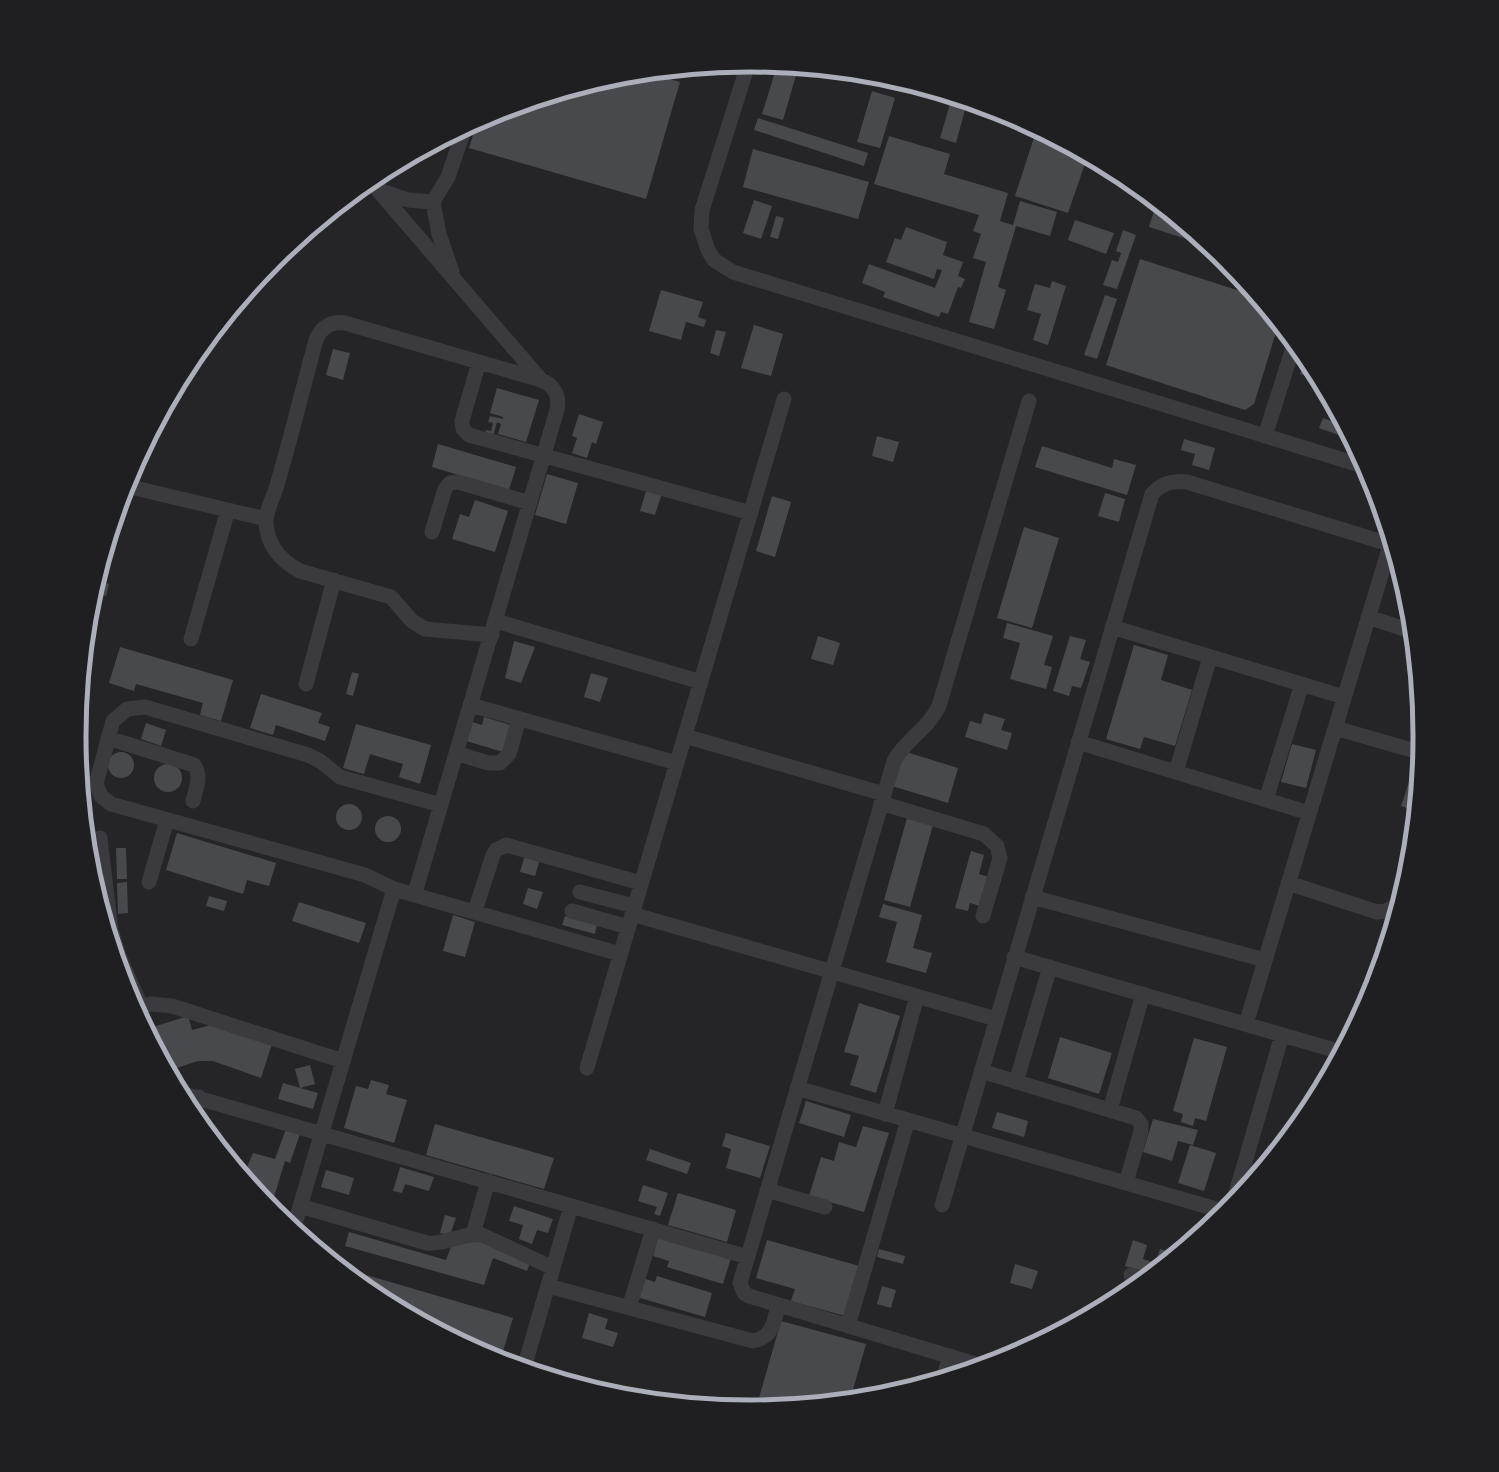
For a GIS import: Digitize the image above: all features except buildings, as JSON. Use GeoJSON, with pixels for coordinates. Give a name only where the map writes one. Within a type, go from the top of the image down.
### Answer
{"type":"FeatureCollection","features":[{"type":"Feature","properties":{"kind":"street"},"geometry":{"type":"LineString","coordinates":[[746,72],[702,210],[703,240],[714,260],[723,267],[1354,463]]}},
{"type":"Feature","properties":{"kind":"street"},"geometry":{"type":"LineString","coordinates":[[455,280],[434,202],[448,177],[461,139]]}},
{"type":"Feature","properties":{"kind":"street"},"geometry":{"type":"LineString","coordinates":[[376,188],[541,380]]}},
{"type":"Feature","properties":{"kind":"street"},"geometry":{"type":"LineString","coordinates":[[378,190],[408,200],[434,202]]}},
{"type":"Feature","properties":{"kind":"street"},"geometry":{"type":"LineString","coordinates":[[415,894],[494,628],[558,403],[552,386],[541,380],[345,324],[323,328],[316,340],[266,520],[270,539],[282,558],[300,571],[391,597],[412,622],[426,629],[494,628],[701,682]]}},
{"type":"Feature","properties":{"kind":"street"},"geometry":{"type":"LineString","coordinates":[[1266,436],[1291,353]]}},
{"type":"Feature","properties":{"kind":"street"},"geometry":{"type":"LineString","coordinates":[[479,362],[462,421],[469,435],[750,514]]}},
{"type":"Feature","properties":{"kind":"street"},"geometry":{"type":"LineString","coordinates":[[586,1068],[784,399]]}},
{"type":"Feature","properties":{"kind":"street"},"geometry":{"type":"LineString","coordinates":[[969,1362],[749,1296],[740,1283],[896,756],[927,726],[939,706],[1029,400]]}},
{"type":"Feature","properties":{"kind":"street"},"geometry":{"type":"LineString","coordinates":[[942,1206],[1149,501],[1158,488],[1172,481],[1187,482],[1381,533]]}},
{"type":"Feature","properties":{"kind":"street"},"geometry":{"type":"LineString","coordinates":[[432,532],[445,489],[454,482],[530,503]]}},
{"type":"Feature","properties":{"kind":"street"},"geometry":{"type":"LineString","coordinates":[[135,488],[266,520]]}},
{"type":"Feature","properties":{"kind":"street"},"geometry":{"type":"LineString","coordinates":[[191,639],[228,510]]}},
{"type":"Feature","properties":{"kind":"street"},"geometry":{"type":"LineString","coordinates":[[1246,1024],[1387,553]]}},
{"type":"Feature","properties":{"kind":"street"},"geometry":{"type":"LineString","coordinates":[[306,684],[334,580]]}},
{"type":"Feature","properties":{"kind":"street"},"geometry":{"type":"LineString","coordinates":[[1368,617],[1404,629]]}},
{"type":"Feature","properties":{"kind":"street"},"geometry":{"type":"LineString","coordinates":[[1112,627],[1344,696]]}},
{"type":"Feature","properties":{"kind":"street"},"geometry":{"type":"LineString","coordinates":[[1176,772],[1210,656]]}},
{"type":"Feature","properties":{"kind":"street"},"geometry":{"type":"LineString","coordinates":[[1266,800],[1302,684]]}},
{"type":"Feature","properties":{"kind":"street"},"geometry":{"type":"LineString","coordinates":[[471,705],[677,764]]}},
{"type":"Feature","properties":{"kind":"street"},"geometry":{"type":"LineString","coordinates":[[440,806],[340,777],[308,755],[145,707],[127,708],[113,721],[97,777],[101,796],[111,804],[620,954]]}},
{"type":"Feature","properties":{"kind":"street"},"geometry":{"type":"LineString","coordinates":[[456,754],[500,763],[508,754],[519,719]]}},
{"type":"Feature","properties":{"kind":"street"},"geometry":{"type":"LineString","coordinates":[[1335,728],[1413,750]]}},
{"type":"Feature","properties":{"kind":"street"},"geometry":{"type":"LineString","coordinates":[[684,736],[984,834],[994,841],[1000,858],[984,916]]}},
{"type":"Feature","properties":{"kind":"street"},"geometry":{"type":"LineString","coordinates":[[108,738],[194,765],[198,779],[193,801]]}},
{"type":"Feature","properties":{"kind":"street"},"geometry":{"type":"LineString","coordinates":[[1078,742],[1309,813]]}},
{"type":"Feature","properties":{"kind":"street"},"geometry":{"type":"LineString","coordinates":[[150,882],[166,820]]}},
{"type":"Feature","properties":{"kind":"street"},"geometry":{"type":"LineString","coordinates":[[100,838],[108,902]]}},
{"type":"Feature","properties":{"kind":"street"},"geometry":{"type":"LineString","coordinates":[[474,911],[492,855],[500,847],[641,883]]}},
{"type":"Feature","properties":{"kind":"street"},"geometry":{"type":"LineString","coordinates":[[1288,883],[1377,912],[1390,909]]}},
{"type":"Feature","properties":{"kind":"street"},"geometry":{"type":"LineString","coordinates":[[296,1220],[394,889]]}},
{"type":"Feature","properties":{"kind":"street"},"geometry":{"type":"LineString","coordinates":[[580,892],[607,899],[632,916],[996,1019]]}},
{"type":"Feature","properties":{"kind":"street"},"geometry":{"type":"LineString","coordinates":[[1032,897],[1265,960]]}},
{"type":"Feature","properties":{"kind":"street"},"geometry":{"type":"LineString","coordinates":[[602,919],[607,899]]}},
{"type":"Feature","properties":{"kind":"street"},"geometry":{"type":"LineString","coordinates":[[572,911],[602,919],[632,916]]}},
{"type":"Feature","properties":{"kind":"street"},"geometry":{"type":"LineString","coordinates":[[1014,957],[1334,1050]]}},
{"type":"Feature","properties":{"kind":"street"},"geometry":{"type":"LineString","coordinates":[[1016,1082],[1050,967]]}},
{"type":"Feature","properties":{"kind":"street"},"geometry":{"type":"LineString","coordinates":[[1110,1110],[1144,994]]}},
{"type":"Feature","properties":{"kind":"street"},"geometry":{"type":"LineString","coordinates":[[885,1114],[918,996]]}},
{"type":"Feature","properties":{"kind":"street"},"geometry":{"type":"LineString","coordinates":[[145,1007],[172,1006],[342,1061]]}},
{"type":"Feature","properties":{"kind":"street"},"geometry":{"type":"LineString","coordinates":[[1240,1182],[1282,1034]]}},
{"type":"Feature","properties":{"kind":"street"},"geometry":{"type":"LineString","coordinates":[[981,1072],[1136,1118],[1142,1131],[1126,1183]]}},
{"type":"Feature","properties":{"kind":"street"},"geometry":{"type":"LineString","coordinates":[[797,1088],[1213,1211]]}},
{"type":"Feature","properties":{"kind":"street"},"geometry":{"type":"LineString","coordinates":[[192,1095],[748,1257]]}},
{"type":"Feature","properties":{"kind":"street"},"geometry":{"type":"LineString","coordinates":[[196,1102],[199,1097]]}},
{"type":"Feature","properties":{"kind":"street"},"geometry":{"type":"LineString","coordinates":[[848,1326],[908,1120]]}},
{"type":"Feature","properties":{"kind":"street"},"geometry":{"type":"LineString","coordinates":[[473,1234],[488,1182]]}},
{"type":"Feature","properties":{"kind":"street"},"geometry":{"type":"LineString","coordinates":[[767,1190],[825,1206]]}},
{"type":"Feature","properties":{"kind":"street"},"geometry":{"type":"LineString","coordinates":[[300,1206],[428,1243],[473,1234],[487,1237],[553,1268]]}},
{"type":"Feature","properties":{"kind":"street"},"geometry":{"type":"LineString","coordinates":[[526,1360],[571,1206]]}},
{"type":"Feature","properties":{"kind":"street"},"geometry":{"type":"LineString","coordinates":[[629,1308],[653,1230]]}},
{"type":"Feature","properties":{"kind":"street"},"geometry":{"type":"LineString","coordinates":[[548,1286],[753,1341],[770,1331],[778,1305]]}},
{"type":"Feature","properties":{"kind":"street"},"geometry":{"type":"LineString","coordinates":[[946,1369],[950,1356]]}},
{"type":"Feature","properties":{"kind":"shaded area"},"geometry":{"type":"Polygon","coordinates":[[[750,72],[836,78],[879,85],[963,108],[1081,161],[1187,237],[1276,332],[1345,443],[1378,523],[1390,564],[1412,693],[1412,779],[1407,823],[1378,949],[1345,1029],[1324,1068],[1276,1140],[1248,1173],[1187,1235],[1153,1262],[1118,1288],[1043,1331],[921,1377],[879,1387],[793,1398],[750,1400],[663,1394],[620,1387],[536,1364],[418,1311],[312,1235],[223,1140],[154,1029],[121,949],[109,908],[87,779],[87,693],[92,649],[121,523],[154,443],[175,404],[223,332],[251,299],[312,237],[346,210],[381,184],[456,141],[578,95],[620,85],[750,72]]]}}]}
